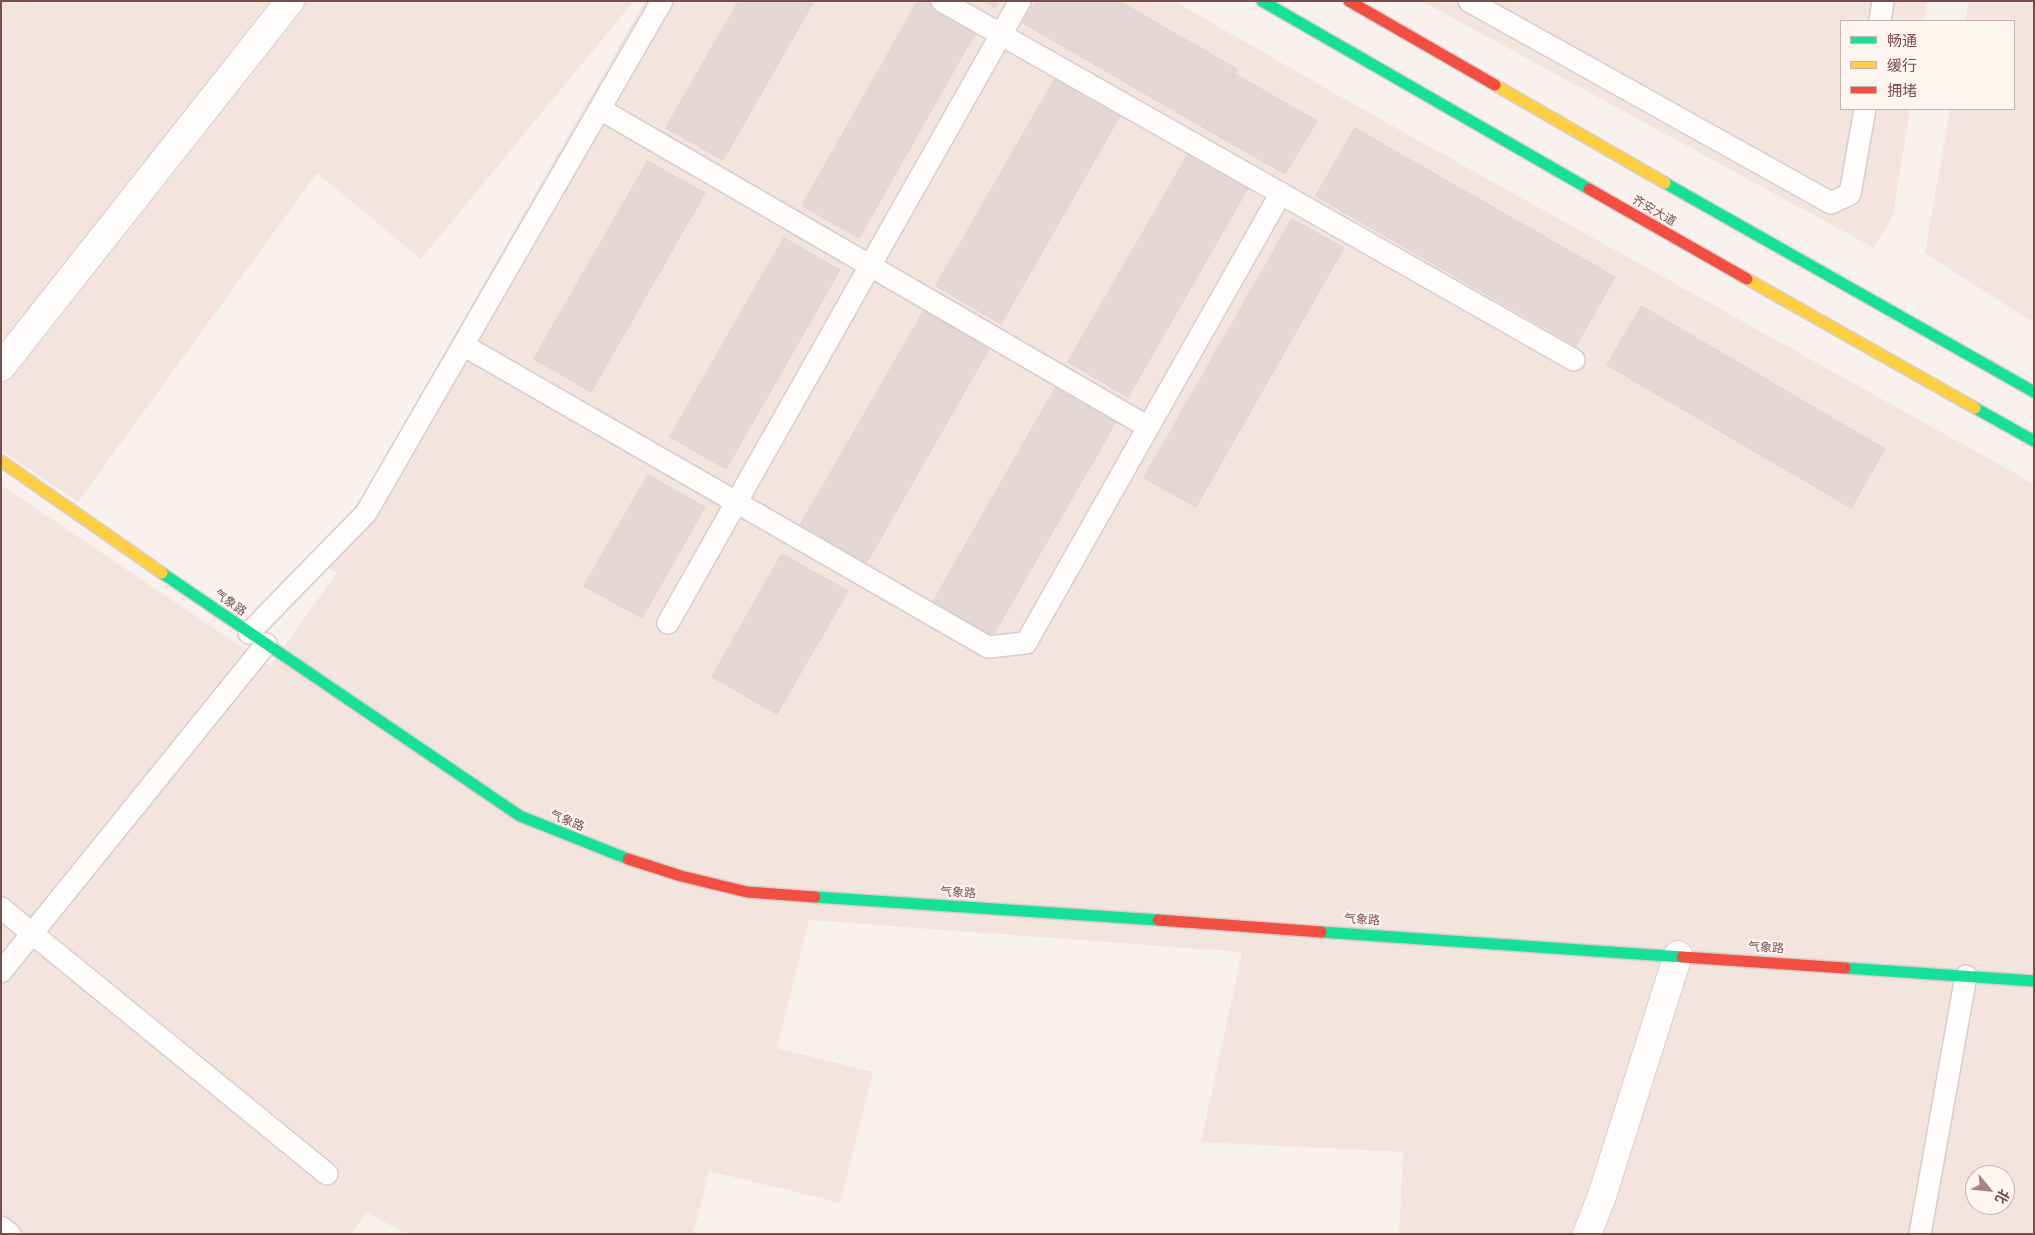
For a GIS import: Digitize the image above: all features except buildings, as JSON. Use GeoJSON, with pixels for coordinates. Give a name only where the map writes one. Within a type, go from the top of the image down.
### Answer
{"type":"FeatureCollection","features":[{"type":"Feature","properties":{"kind":"street"},"geometry":{"type":"LineString","coordinates":[[1,367],[290,1]]}},
{"type":"Feature","properties":{"kind":"street","name":"齐安大道"},"geometry":{"type":"LineString","coordinates":[[1262,1],[1664,232],[2034,441]]}},
{"type":"Feature","properties":{"kind":"street"},"geometry":{"type":"LineString","coordinates":[[1349,1],[1702,205],[2034,392]]}},
{"type":"Feature","properties":{"kind":"street","name":"气象路"},"geometry":{"type":"LineString","coordinates":[[1,461],[258,639],[520,816],[616,855],[681,876],[747,892],[2034,981]]}},
{"type":"Feature","properties":{"kind":"street"},"geometry":{"type":"LineString","coordinates":[[1587,1234],[1602,1196],[1678,955]]}},
{"type":"Feature","properties":{"kind":"lane"},"geometry":{"type":"LineString","coordinates":[[1,972],[33,934],[258,639],[366,513],[662,1]]}},
{"type":"Feature","properties":{"kind":"lane"},"geometry":{"type":"LineString","coordinates":[[942,1],[1574,360]]}},
{"type":"Feature","properties":{"kind":"lane"},"geometry":{"type":"LineString","coordinates":[[668,623],[1020,1]]}},
{"type":"Feature","properties":{"kind":"lane"},"geometry":{"type":"LineString","coordinates":[[1469,1],[1831,203],[1850,194],[1865,110]]}},
{"type":"Feature","properties":{"kind":"lane"},"geometry":{"type":"LineString","coordinates":[[1880,20],[1883,1]]}},
{"type":"Feature","properties":{"kind":"lane"},"geometry":{"type":"LineString","coordinates":[[600,109],[1148,427]]}},
{"type":"Feature","properties":{"kind":"lane"},"geometry":{"type":"LineString","coordinates":[[463,345],[988,647],[1026,642],[1281,194]]}},
{"type":"Feature","properties":{"kind":"lane"},"geometry":{"type":"LineString","coordinates":[[1,908],[328,1174]]}},
{"type":"Feature","properties":{"kind":"lane"},"geometry":{"type":"LineString","coordinates":[[1920,1234],[1966,976]]}},
{"type":"Feature","properties":{"kind":"lane"},"geometry":{"type":"LineString","coordinates":[[1,1227],[10,1234]]}},
{"type":"Feature","properties":{"kind":"shaded area"},"geometry":{"type":"Polygon","coordinates":[[[1,1],[634,1],[421,259],[317,173],[78,502],[1,450],[1,1]]]}},
{"type":"Feature","properties":{"kind":"shaded area"},"geometry":{"type":"Polygon","coordinates":[[[645,1],[1174,1],[1346,100],[2034,484],[2034,1234],[1399,1234],[1403,1152],[1201,1142],[1242,952],[809,920],[777,1048],[873,1072],[840,1203],[709,1171],[693,1234],[407,1234],[367,1213],[350,1234],[1,1234],[1,485],[270,666],[337,573],[310,557],[358,504],[645,1]]]}},
{"type":"Feature","properties":{"kind":"shaded area"},"geometry":{"type":"Polygon","coordinates":[[[1422,1],[1927,1],[1924,20],[1840,20],[1840,110],[1910,110],[1893,214],[1874,248],[1422,1]]]}},
{"type":"Feature","properties":{"kind":"shaded area"},"geometry":{"type":"Polygon","coordinates":[[[1969,1],[2034,1],[2034,323],[1925,253],[1950,110],[2015,110],[2015,20],[1965,20],[1969,1]]]}},
{"type":"Feature","properties":{"kind":"traffic: fast"},"geometry":{"type":"LineString","coordinates":[[1262,1],[1589,189]]}},
{"type":"Feature","properties":{"kind":"traffic: fast"},"geometry":{"type":"LineString","coordinates":[[1665,183],[2034,392]]}},
{"type":"Feature","properties":{"kind":"traffic: fast"},"geometry":{"type":"LineString","coordinates":[[1975,408],[2034,441]]}},
{"type":"Feature","properties":{"kind":"traffic: fast"},"geometry":{"type":"LineString","coordinates":[[162,573],[520,816],[628,859]]}},
{"type":"Feature","properties":{"kind":"traffic: fast"},"geometry":{"type":"LineString","coordinates":[[815,897],[1158,920]]}},
{"type":"Feature","properties":{"kind":"traffic: fast"},"geometry":{"type":"LineString","coordinates":[[1321,932],[1682,957]]}},
{"type":"Feature","properties":{"kind":"traffic: fast"},"geometry":{"type":"LineString","coordinates":[[1845,968],[2034,981]]}},
{"type":"Feature","properties":{"kind":"traffic: slow"},"geometry":{"type":"LineString","coordinates":[[1495,85],[1665,183]]}},
{"type":"Feature","properties":{"kind":"traffic: slow"},"geometry":{"type":"LineString","coordinates":[[1747,279],[1975,408]]}},
{"type":"Feature","properties":{"kind":"traffic: slow"},"geometry":{"type":"LineString","coordinates":[[1,461],[162,573]]}},
{"type":"Feature","properties":{"kind":"traffic: jam"},"geometry":{"type":"LineString","coordinates":[[1349,1],[1495,85]]}},
{"type":"Feature","properties":{"kind":"traffic: jam"},"geometry":{"type":"LineString","coordinates":[[1589,189],[1747,279]]}},
{"type":"Feature","properties":{"kind":"traffic: jam"},"geometry":{"type":"LineString","coordinates":[[628,859],[681,876],[747,892],[815,897]]}},
{"type":"Feature","properties":{"kind":"traffic: jam"},"geometry":{"type":"LineString","coordinates":[[1158,920],[1321,932]]}},
{"type":"Feature","properties":{"kind":"traffic: jam"},"geometry":{"type":"LineString","coordinates":[[1682,957],[1845,968]]}}]}
